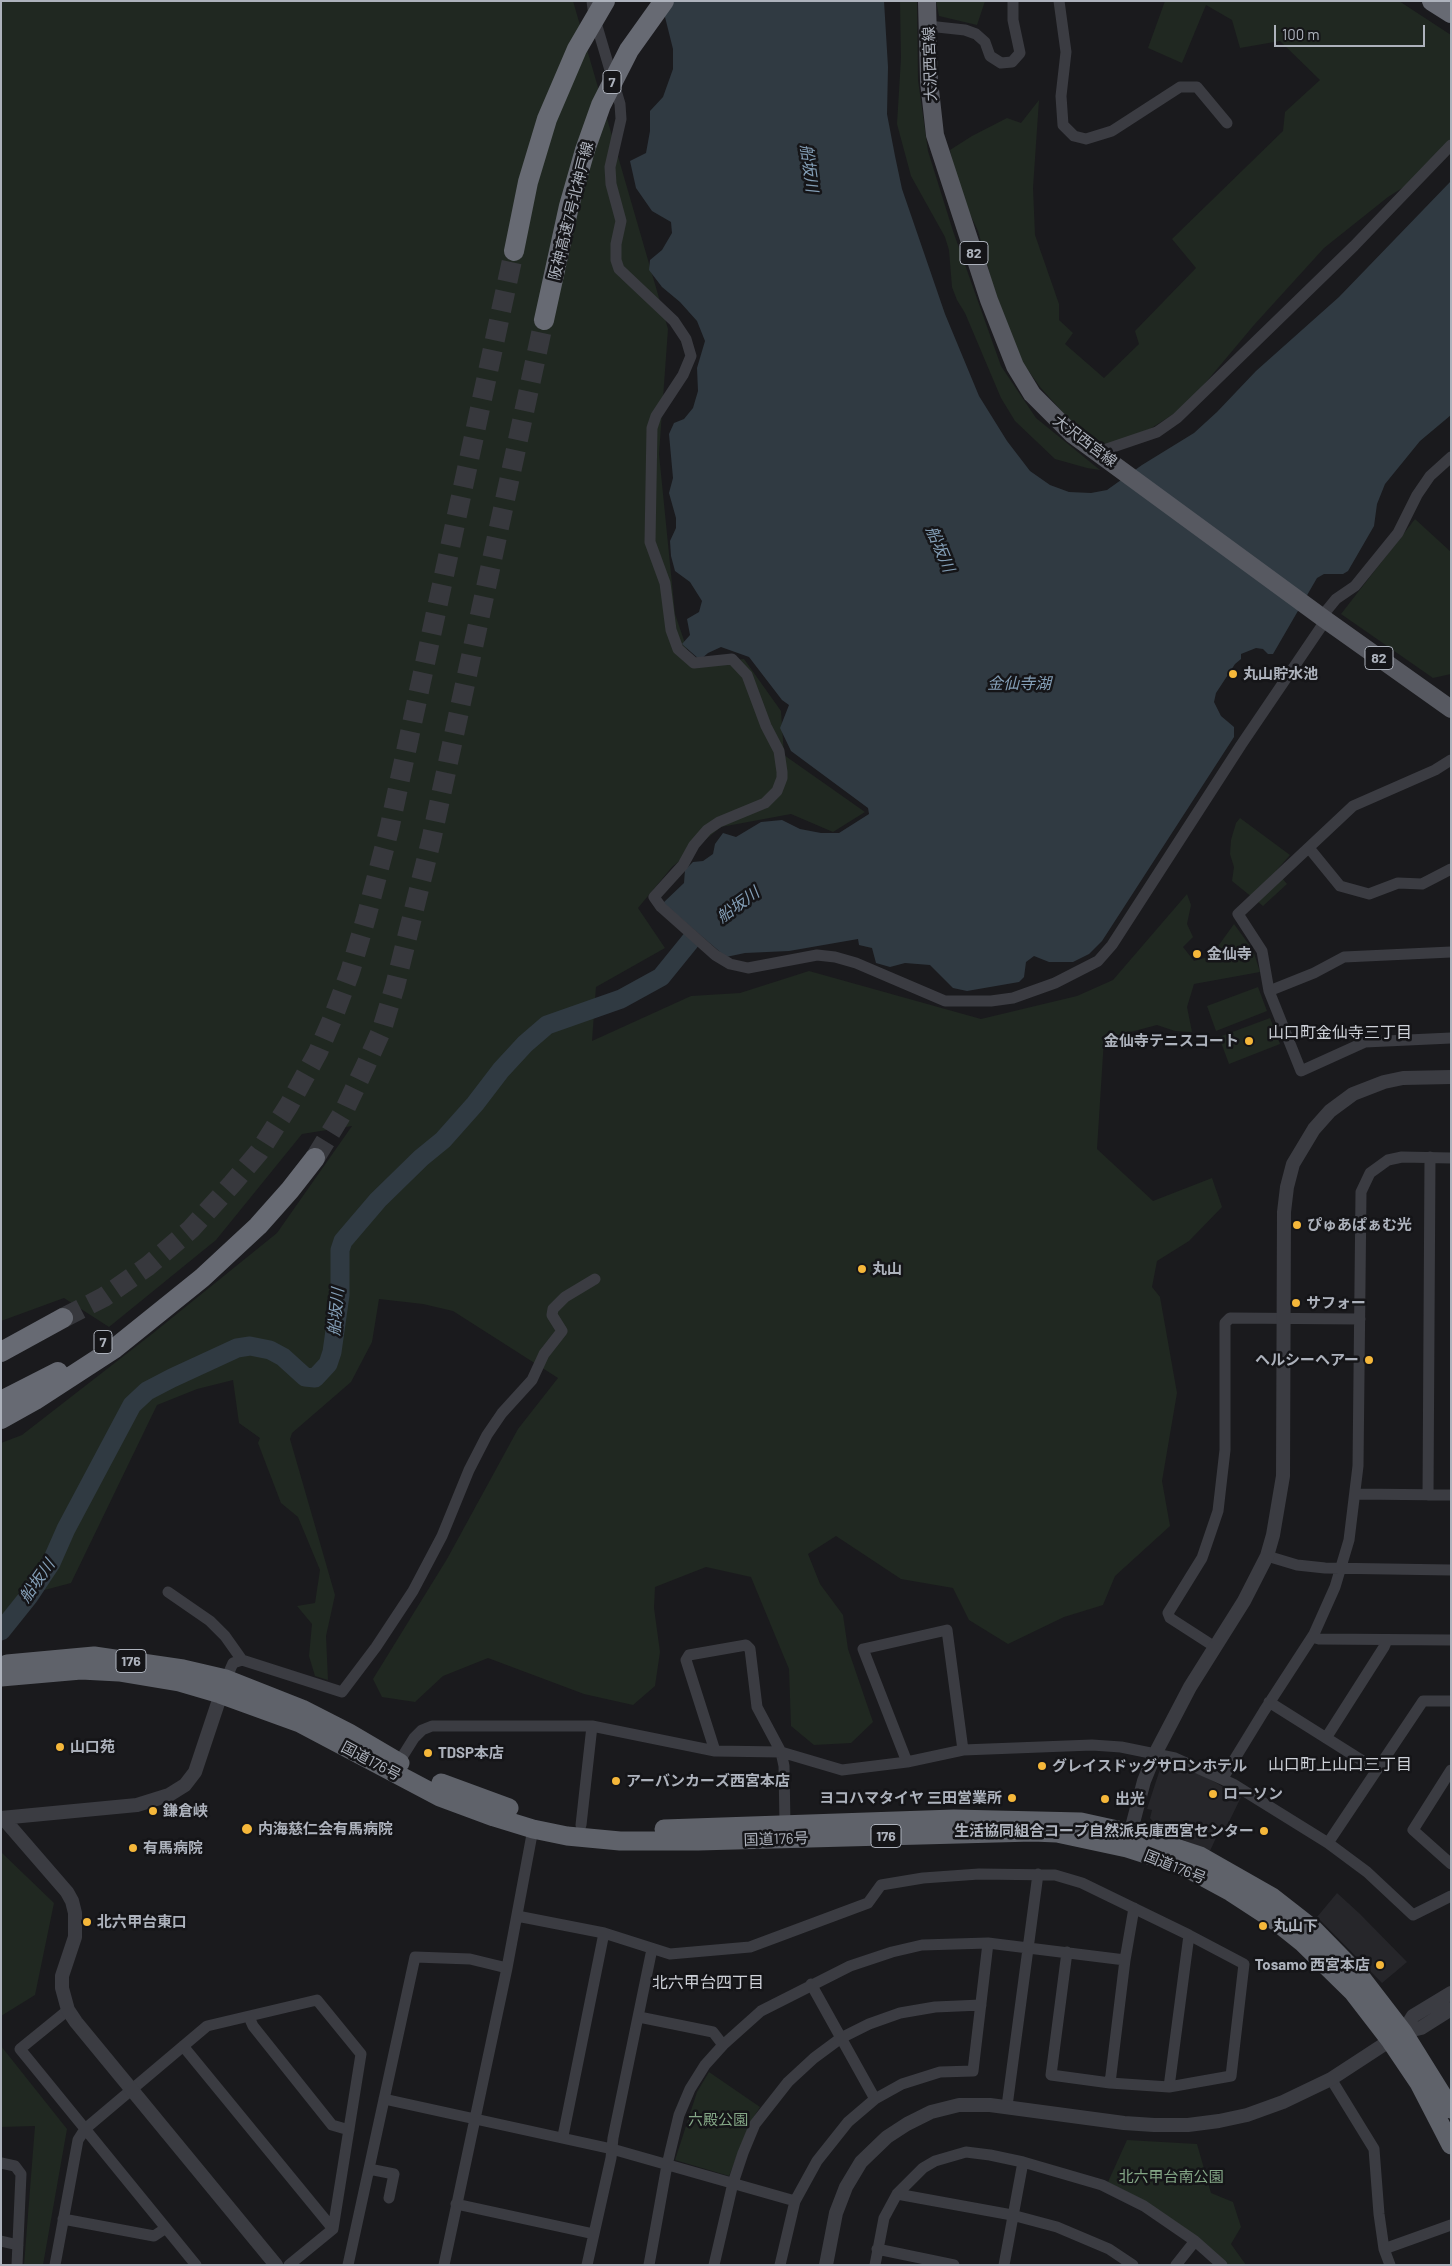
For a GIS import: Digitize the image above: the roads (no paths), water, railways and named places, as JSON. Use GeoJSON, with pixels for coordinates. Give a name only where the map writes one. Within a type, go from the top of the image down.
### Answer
{"type":"FeatureCollection","features":[{"type":"Feature","properties":{"kind":"highway"},"geometry":{"type":"LineString","coordinates":[[514,251],[528,182],[562,80],[577,49],[605,1]]}},
{"type":"Feature","properties":{"kind":"highway","name":"阪神高速7号北神戸線"},"geometry":{"type":"LineString","coordinates":[[544,320],[578,172],[601,105],[616,73],[640,34],[664,1]]}},
{"type":"Feature","properties":{"kind":"highway"},"geometry":{"type":"LineString","coordinates":[[1432,1],[1451,13]]}},
{"type":"Feature","properties":{"kind":"highway","name":"7"},"geometry":{"type":"LineString","coordinates":[[1,1401],[52,1376],[202,1278],[258,1226],[290,1190],[314,1158]]}},
{"type":"Feature","properties":{"kind":"highway"},"geometry":{"type":"LineString","coordinates":[[1,1419],[35,1400],[115,1348],[202,1278]]}},
{"type":"Feature","properties":{"kind":"highway"},"geometry":{"type":"LineString","coordinates":[[1,1352],[63,1318]]}},
{"type":"Feature","properties":{"kind":"highway"},"geometry":{"type":"LineString","coordinates":[[1,1342],[41,1330]]}},
{"type":"Feature","properties":{"kind":"highway","name":"国道176号"},"geometry":{"type":"LineString","coordinates":[[1,1677],[33,1667],[94,1656],[182,1669],[223,1686],[300,1723],[440,1797],[473,1810],[533,1829],[567,1836],[620,1841],[698,1841],[1033,1832],[1129,1840]]}},
{"type":"Feature","properties":{"kind":"highway","name":"国道176号"},"geometry":{"type":"LineString","coordinates":[[1,1664],[33,1667]]}},
{"type":"Feature","properties":{"kind":"highway","name":"国道176号"},"geometry":{"type":"LineString","coordinates":[[223,1686],[302,1709],[446,1786],[497,1805],[536,1816],[581,1825],[664,1829],[954,1819],[1027,1819],[1081,1822],[1129,1840],[1183,1866],[1231,1892],[1277,1922],[1302,1942],[1396,2036],[1451,2109]]}},
{"type":"Feature","properties":{"kind":"highway","name":"国道176号"},"geometry":{"type":"LineString","coordinates":[[1396,2036],[1451,2145]]}},
{"type":"Feature","properties":{"kind":"main road","name":"大沢西宮線"},"geometry":{"type":"LineString","coordinates":[[927,1],[929,81],[935,134],[983,282],[1015,366],[1032,394],[1072,434],[1113,462],[1323,618],[1451,709]]}},
{"type":"Feature","properties":{"kind":"street"},"geometry":{"type":"LineString","coordinates":[[592,1],[594,16],[620,104],[621,119],[610,167],[621,221],[616,244],[616,260],[619,269],[674,321],[686,339],[691,356],[683,376],[656,416],[652,428],[650,542],[665,583],[671,630],[678,649],[694,663],[732,659],[747,674],[766,726],[779,751],[782,778],[777,791],[765,803],[719,822],[708,830],[694,845],[683,865],[654,897],[661,907],[715,955],[730,964],[748,968],[817,955],[835,956],[945,1001],[991,1001],[1013,998],[1054,984],[1098,961],[1112,944],[1241,745],[1321,627],[1323,618],[1336,599],[1355,586],[1398,533],[1417,495],[1430,476],[1451,457]]}},
{"type":"Feature","properties":{"kind":"street"},"geometry":{"type":"LineString","coordinates":[[928,26],[965,30],[976,34],[985,42],[990,56],[1002,63],[1012,62],[1020,53],[1013,20],[1013,1]]}},
{"type":"Feature","properties":{"kind":"street"},"geometry":{"type":"LineString","coordinates":[[1059,1],[1066,52],[1061,96],[1063,125],[1074,136],[1098,137],[1112,131],[1180,87],[1197,87],[1227,124]]}},
{"type":"Feature","properties":{"kind":"street"},"geometry":{"type":"LineString","coordinates":[[1098,452],[1157,432],[1177,418],[1354,246],[1451,145]]}},
{"type":"Feature","properties":{"kind":"street"},"geometry":{"type":"LineString","coordinates":[[1451,760],[1434,770],[1353,806],[1238,914],[1262,950],[1269,991],[1301,1071],[1365,1042],[1451,1038]]}},
{"type":"Feature","properties":{"kind":"street"},"geometry":{"type":"LineString","coordinates":[[1309,848],[1340,886],[1369,894],[1398,883],[1422,884],[1451,869]]}},
{"type":"Feature","properties":{"kind":"street"},"geometry":{"type":"LineString","coordinates":[[1269,991],[1344,958],[1451,952]]}},
{"type":"Feature","properties":{"kind":"street"},"geometry":{"type":"LineString","coordinates":[[1129,1840],[1144,1781],[1155,1754],[1190,1686],[1244,1601],[1267,1556],[1273,1535],[1283,1476],[1284,1212],[1287,1187],[1293,1164],[1314,1129],[1330,1111],[1353,1094],[1384,1082],[1403,1078],[1451,1076]]}},
{"type":"Feature","properties":{"kind":"street"},"geometry":{"type":"LineString","coordinates":[[1223,1778],[1312,1637],[1324,1614],[1349,1540],[1358,1466],[1361,1192],[1370,1173],[1388,1160],[1402,1157],[1451,1158]]}},
{"type":"Feature","properties":{"kind":"street"},"geometry":{"type":"LineString","coordinates":[[1428,1495],[1430,1157]]}},
{"type":"Feature","properties":{"kind":"street"},"geometry":{"type":"LineString","coordinates":[[2,1818],[137,1805],[169,1795],[184,1785],[195,1772],[223,1686],[233,1663],[242,1660],[342,1692],[376,1647],[412,1591],[442,1536],[469,1470],[487,1435],[502,1413],[532,1380],[544,1354],[562,1331],[552,1315],[553,1309],[565,1298],[595,1279]]}},
{"type":"Feature","properties":{"kind":"street"},"geometry":{"type":"LineString","coordinates":[[1215,1647],[1170,1618],[1168,1613],[1202,1558],[1218,1511],[1225,1450],[1225,1323],[1230,1318],[1360,1319]]}},
{"type":"Feature","properties":{"kind":"street"},"geometry":{"type":"LineString","coordinates":[[1355,1494],[1451,1495]]}},
{"type":"Feature","properties":{"kind":"street"},"geometry":{"type":"LineString","coordinates":[[1267,1556],[1297,1565],[1341,1568],[1451,1570]]}},
{"type":"Feature","properties":{"kind":"street"},"geometry":{"type":"LineString","coordinates":[[168,1592],[210,1621],[225,1636],[242,1660]]}},
{"type":"Feature","properties":{"kind":"street"},"geometry":{"type":"LineString","coordinates":[[907,1762],[862,1649],[947,1630],[963,1750]]}},
{"type":"Feature","properties":{"kind":"street"},"geometry":{"type":"LineString","coordinates":[[1312,1637],[1319,1640],[1451,1640]]}},
{"type":"Feature","properties":{"kind":"street"},"geometry":{"type":"LineString","coordinates":[[1326,1738],[1384,1647],[1386,1640]]}},
{"type":"Feature","properties":{"kind":"street"},"geometry":{"type":"LineString","coordinates":[[716,1751],[686,1660],[689,1654],[746,1645],[750,1649],[757,1707],[781,1752],[784,1766],[785,1825]]}},
{"type":"Feature","properties":{"kind":"street"},"geometry":{"type":"LineString","coordinates":[[1328,1843],[1423,1701],[1451,1701]]}},
{"type":"Feature","properties":{"kind":"street"},"geometry":{"type":"LineString","coordinates":[[1270,1702],[1377,1770]]}},
{"type":"Feature","properties":{"kind":"street"},"geometry":{"type":"LineString","coordinates":[[399,1762],[414,1738],[422,1730],[432,1726],[592,1726],[716,1751],[781,1752],[842,1770],[907,1762],[963,1750],[1092,1745],[1121,1747],[1175,1758],[1223,1778],[1328,1843],[1367,1872],[1413,1915],[1451,1896]]}},
{"type":"Feature","properties":{"kind":"street"},"geometry":{"type":"LineString","coordinates":[[581,1825],[592,1726]]}},
{"type":"Feature","properties":{"kind":"street"},"geometry":{"type":"LineString","coordinates":[[1450,1775],[1413,1830],[1451,1864]]}},
{"type":"Feature","properties":{"kind":"street"},"geometry":{"type":"LineString","coordinates":[[2,1818],[72,1900],[76,1913],[76,1931],[62,1976],[62,1988],[68,2010],[276,2265]]}},
{"type":"Feature","properties":{"kind":"street"},"geometry":{"type":"LineString","coordinates":[[444,2265],[517,1916],[533,1829]]}},
{"type":"Feature","properties":{"kind":"street"},"geometry":{"type":"LineString","coordinates":[[1007,2106],[1038,1874]]}},
{"type":"Feature","properties":{"kind":"street"},"geometry":{"type":"LineString","coordinates":[[517,1916],[604,1933],[670,1954],[750,1947],[868,1903],[881,1885],[923,1878],[1055,1875],[1082,1883],[1244,1964],[1231,2076],[1169,2087],[1110,2083],[1051,2075],[1067,1952]]}},
{"type":"Feature","properties":{"kind":"street"},"geometry":{"type":"LineString","coordinates":[[1110,2083],[1124,1960],[1134,1908]]}},
{"type":"Feature","properties":{"kind":"street"},"geometry":{"type":"LineString","coordinates":[[562,2136],[604,1933]]}},
{"type":"Feature","properties":{"kind":"street"},"geometry":{"type":"LineString","coordinates":[[1169,2087],[1189,1935]]}},
{"type":"Feature","properties":{"kind":"street"},"geometry":{"type":"LineString","coordinates":[[649,2265],[667,2165],[679,2115],[690,2089],[705,2065],[723,2045],[761,2011],[811,1984],[850,1966],[892,1952],[922,1945],[988,1943],[1029,1946],[1124,1960]]}},
{"type":"Feature","properties":{"kind":"street"},"geometry":{"type":"LineString","coordinates":[[780,2265],[795,2201],[817,2161],[848,2122],[875,2099],[902,2084],[940,2072],[973,2071],[988,1943]]}},
{"type":"Feature","properties":{"kind":"street"},"geometry":{"type":"LineString","coordinates":[[587,2265],[652,1949]]}},
{"type":"Feature","properties":{"kind":"street"},"geometry":{"type":"LineString","coordinates":[[348,2265],[415,1957],[470,1959],[506,1968]]}},
{"type":"Feature","properties":{"kind":"street"},"geometry":{"type":"LineString","coordinates":[[811,1984],[875,2099]]}},
{"type":"Feature","properties":{"kind":"street"},"geometry":{"type":"LineString","coordinates":[[1396,2036],[1412,2016],[1451,1993]]}},
{"type":"Feature","properties":{"kind":"street"},"geometry":{"type":"LineString","coordinates":[[54,2265],[78,2140],[85,2129],[207,2026],[317,2000],[361,2054],[333,2229],[288,2265]]}},
{"type":"Feature","properties":{"kind":"street"},"geometry":{"type":"LineString","coordinates":[[714,2265],[732,2183],[755,2124],[788,2082],[814,2058],[842,2038],[869,2024],[900,2013],[935,2006],[980,2005]]}},
{"type":"Feature","properties":{"kind":"street"},"geometry":{"type":"LineString","coordinates":[[826,2265],[836,2213],[846,2187],[862,2162],[887,2137],[931,2112],[959,2105],[1007,2106],[1124,2123],[1188,2125],[1247,2115],[1283,2102],[1331,2079],[1396,2036],[1421,2028],[1451,2009]]}},
{"type":"Feature","properties":{"kind":"street"},"geometry":{"type":"LineString","coordinates":[[68,2010],[20,2049],[196,2265]]}},
{"type":"Feature","properties":{"kind":"street"},"geometry":{"type":"LineString","coordinates":[[248,2017],[253,2026],[332,2124],[349,2130]]}},
{"type":"Feature","properties":{"kind":"street"},"geometry":{"type":"LineString","coordinates":[[639,2017],[713,2032],[723,2045]]}},
{"type":"Feature","properties":{"kind":"street"},"geometry":{"type":"LineString","coordinates":[[183,2046],[333,2229]]}},
{"type":"Feature","properties":{"kind":"street"},"geometry":{"type":"LineString","coordinates":[[1331,2079],[1374,2149],[1379,2214],[1384,2249],[1390,2265]]}},
{"type":"Feature","properties":{"kind":"street"},"geometry":{"type":"LineString","coordinates":[[384,2099],[562,2136],[795,2201]]}},
{"type":"Feature","properties":{"kind":"street"},"geometry":{"type":"LineString","coordinates":[[874,2265],[884,2218],[897,2194],[934,2161],[966,2152],[990,2154],[1023,2162],[1102,2185],[1144,2206],[1194,2241],[1222,2265]]}},
{"type":"Feature","properties":{"kind":"street"},"geometry":{"type":"LineString","coordinates":[[1004,2265],[1023,2162]]}},
{"type":"Feature","properties":{"kind":"street"},"geometry":{"type":"LineString","coordinates":[[1,2163],[15,2166],[21,2174],[17,2265]]}},
{"type":"Feature","properties":{"kind":"street"},"geometry":{"type":"LineString","coordinates":[[369,2169],[394,2174],[389,2198]]}},
{"type":"Feature","properties":{"kind":"street"},"geometry":{"type":"LineString","coordinates":[[897,2194],[1012,2215],[1057,2227],[1109,2249],[1133,2265]]}},
{"type":"Feature","properties":{"kind":"street"},"geometry":{"type":"LineString","coordinates":[[456,2204],[594,2234]]}},
{"type":"Feature","properties":{"kind":"street"},"geometry":{"type":"LineString","coordinates":[[63,2219],[154,2236],[166,2228]]}},
{"type":"Feature","properties":{"kind":"street"},"geometry":{"type":"LineString","coordinates":[[1384,2249],[1451,2226]]}},
{"type":"Feature","properties":{"kind":"street"},"geometry":{"type":"LineString","coordinates":[[1,2241],[18,2245]]}},
{"type":"Feature","properties":{"kind":"street"},"geometry":{"type":"LineString","coordinates":[[1176,2265],[1194,2241]]}},
{"type":"Feature","properties":{"kind":"street"},"geometry":{"type":"LineString","coordinates":[[877,2249],[954,2265]]}},
{"type":"Feature","properties":{"kind":"water","name":"金仙寺湖"},"geometry":{"type":"Polygon","coordinates":[[[661,1],[884,1],[888,67],[887,114],[895,156],[902,189],[945,314],[979,396],[1007,441],[1030,471],[1050,485],[1069,492],[1091,493],[1107,490],[1142,465],[1194,433],[1256,371],[1339,297],[1451,181],[1451,415],[1420,441],[1385,484],[1377,504],[1374,526],[1348,571],[1343,574],[1324,574],[1317,578],[1273,654],[1268,654],[1263,649],[1256,648],[1241,654],[1241,659],[1235,664],[1216,693],[1214,702],[1221,716],[1234,727],[1234,737],[1102,941],[1089,954],[1073,962],[1049,962],[1034,956],[1026,962],[1024,977],[1019,982],[967,991],[953,988],[930,965],[905,963],[890,967],[876,963],[872,948],[859,945],[858,939],[789,951],[745,953],[726,957],[663,903],[684,883],[685,870],[693,862],[703,861],[713,854],[715,844],[723,833],[736,837],[761,822],[782,820],[800,829],[821,833],[839,833],[869,814],[868,808],[791,751],[780,728],[789,705],[782,700],[749,657],[721,647],[708,653],[700,660],[682,644],[690,635],[687,619],[699,612],[702,601],[690,582],[675,571],[671,556],[670,541],[676,528],[676,518],[669,493],[673,478],[669,434],[674,423],[684,419],[693,408],[698,391],[697,368],[705,341],[697,321],[680,302],[662,287],[649,270],[650,260],[662,250],[672,233],[671,222],[652,211],[636,188],[630,161],[646,153],[650,131],[650,111],[663,97],[673,69],[673,49],[661,1]]]}},
{"type":"Feature","properties":{"kind":"waterway","name":"船坂川"},"geometry":{"type":"LineString","coordinates":[[1,1631],[29,1596],[51,1563],[66,1529],[132,1405],[147,1391],[172,1378],[237,1348],[250,1346],[270,1350],[283,1357],[305,1377],[315,1378],[328,1364],[332,1352],[340,1295],[340,1250],[343,1241],[378,1200],[421,1158],[443,1140],[475,1104],[501,1070],[525,1044],[547,1025],[621,999],[661,977],[691,940]]}},
{"type":"Feature","properties":{"kind":"tunnel"},"geometry":{"type":"LineString","coordinates":[[63,1318],[104,1297],[148,1266],[191,1229],[232,1184],[259,1152],[289,1105],[318,1052],[334,1015],[350,972],[389,830],[514,251]]}},
{"type":"Feature","properties":{"kind":"tunnel"},"geometry":{"type":"LineString","coordinates":[[315,1158],[345,1109],[365,1067],[382,1029],[395,986],[431,841],[544,320]]}},
{"type":"Feature","properties":{"kind":"place","name":"丸山貯水池"},"geometry":{"type":"Point","coordinates":[1233,674]}},
{"type":"Feature","properties":{"kind":"place","name":"金仙寺"},"geometry":{"type":"Point","coordinates":[1197,954]}},
{"type":"Feature","properties":{"kind":"place","name":"金仙寺テニスコート"},"geometry":{"type":"Point","coordinates":[1249,1041]}},
{"type":"Feature","properties":{"kind":"place","name":"ぴゅあぱぁむ光"},"geometry":{"type":"Point","coordinates":[1297,1225]}},
{"type":"Feature","properties":{"kind":"place","name":"丸山"},"geometry":{"type":"Point","coordinates":[862,1269]}},
{"type":"Feature","properties":{"kind":"place","name":"サフォー"},"geometry":{"type":"Point","coordinates":[1296,1303]}},
{"type":"Feature","properties":{"kind":"place","name":"ヘルシーヘアー"},"geometry":{"type":"Point","coordinates":[1369,1360]}},
{"type":"Feature","properties":{"kind":"place","name":"山口苑"},"geometry":{"type":"Point","coordinates":[60,1747]}},
{"type":"Feature","properties":{"kind":"place","name":"TDSP本店"},"geometry":{"type":"Point","coordinates":[428,1753]}},
{"type":"Feature","properties":{"kind":"place","name":"グレイスドッグサロンホテル"},"geometry":{"type":"Point","coordinates":[1042,1766]}},
{"type":"Feature","properties":{"kind":"place","name":"アーバンカーズ西宮本店"},"geometry":{"type":"Point","coordinates":[616,1781]}},
{"type":"Feature","properties":{"kind":"place","name":"ローソン"},"geometry":{"type":"Point","coordinates":[1213,1794]}},
{"type":"Feature","properties":{"kind":"place","name":"ヨコハマタイヤ 三田営業所"},"geometry":{"type":"Point","coordinates":[1012,1798]}},
{"type":"Feature","properties":{"kind":"place","name":"出光"},"geometry":{"type":"Point","coordinates":[1105,1799]}},
{"type":"Feature","properties":{"kind":"place","name":"鎌倉峡"},"geometry":{"type":"Point","coordinates":[153,1811]}},
{"type":"Feature","properties":{"kind":"place","name":"内海慈仁会有馬病院"},"geometry":{"type":"Point","coordinates":[247,1829]}},
{"type":"Feature","properties":{"kind":"place","name":"生活協同組合コープ自然派兵庫西宮センター"},"geometry":{"type":"Point","coordinates":[1264,1831]}},
{"type":"Feature","properties":{"kind":"place","name":"有馬病院"},"geometry":{"type":"Point","coordinates":[133,1848]}},
{"type":"Feature","properties":{"kind":"place","name":"北六甲台東口"},"geometry":{"type":"Point","coordinates":[87,1922]}},
{"type":"Feature","properties":{"kind":"place","name":"丸山下"},"geometry":{"type":"Point","coordinates":[1263,1926]}},
{"type":"Feature","properties":{"kind":"place","name":"Tosamo 西宮本店"},"geometry":{"type":"Point","coordinates":[1380,1965]}},
{"type":"Feature","properties":{"kind":"district","name":"山口町金仙寺三丁目"},"geometry":{"type":"Point","coordinates":[1340,1033]}},
{"type":"Feature","properties":{"kind":"district","name":"山口町上山口三丁目"},"geometry":{"type":"Point","coordinates":[1340,1765]}},
{"type":"Feature","properties":{"kind":"district","name":"北六甲台四丁目"},"geometry":{"type":"Point","coordinates":[708,1983]}},
{"type":"Feature","properties":{"kind":"park label","name":"六殿公園"},"geometry":{"type":"Point","coordinates":[718,2120]}},
{"type":"Feature","properties":{"kind":"park label","name":"北六甲台南公園"},"geometry":{"type":"Point","coordinates":[1171,2177]}}]}
